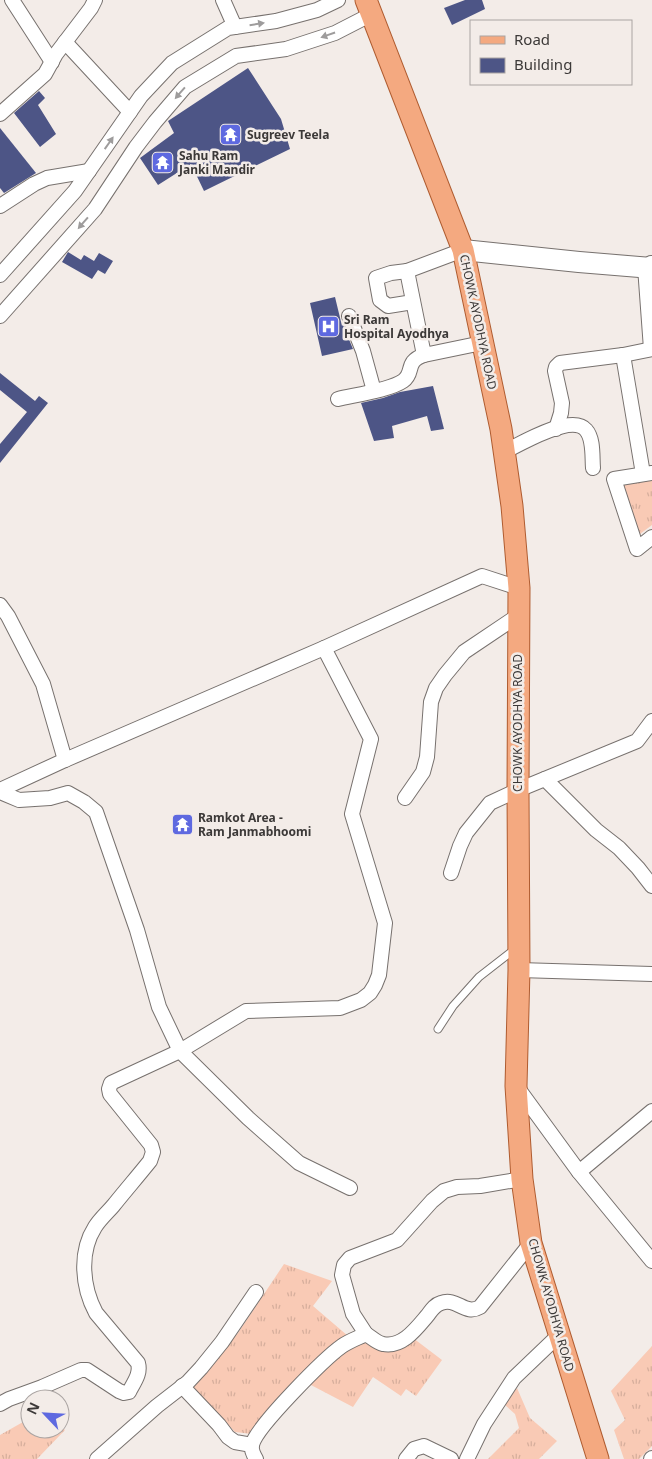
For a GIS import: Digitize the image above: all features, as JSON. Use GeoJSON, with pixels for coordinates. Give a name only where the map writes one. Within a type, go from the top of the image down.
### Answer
{"type":"FeatureCollection","features":[{"type":"Feature","properties":{"kind":"main road","name":"CHOWK AYODHYA ROAD"},"geometry":{"type":"LineString","coordinates":[[373,5],[468,251],[482,343],[501,429],[510,449],[512,506],[531,784],[519,945],[526,970],[520,1091],[522,1178],[531,1243],[598,1459]]}},
{"type":"Feature","properties":{"kind":"main road"},"geometry":{"type":"LineString","coordinates":[[468,251],[510,449],[528,615],[531,784],[526,970]]}},
{"type":"Feature","properties":{"kind":"main road"},"geometry":{"type":"LineString","coordinates":[[520,1091],[533,1180],[548,1261],[610,1459]]}},
{"type":"Feature","properties":{"kind":"street"},"geometry":{"type":"LineString","coordinates":[[12,0],[52,62]]}},
{"type":"Feature","properties":{"kind":"street"},"geometry":{"type":"LineString","coordinates":[[0,114],[45,74],[95,0]]}},
{"type":"Feature","properties":{"kind":"street"},"geometry":{"type":"LineString","coordinates":[[223,0],[235,27]]}},
{"type":"Feature","properties":{"kind":"street"},"geometry":{"type":"LineString","coordinates":[[0,275],[75,190],[141,96],[172,63],[228,28],[276,21],[317,10],[338,0]]}},
{"type":"Feature","properties":{"kind":"street"},"geometry":{"type":"LineString","coordinates":[[0,316],[95,209],[136,147],[185,87],[236,56],[286,49],[335,33],[373,5]]}},
{"type":"Feature","properties":{"kind":"street"},"geometry":{"type":"LineString","coordinates":[[65,42],[130,112]]}},
{"type":"Feature","properties":{"kind":"street"},"geometry":{"type":"LineString","coordinates":[[0,206],[47,178],[89,171]]}},
{"type":"Feature","properties":{"kind":"street"},"geometry":{"type":"LineString","coordinates":[[413,302],[388,306],[380,300],[376,278],[391,273],[407,271],[468,251],[650,266],[651,349],[622,355],[560,363],[555,371],[562,404],[556,429]]}},
{"type":"Feature","properties":{"kind":"street"},"geometry":{"type":"LineString","coordinates":[[407,271],[424,355]]}},
{"type":"Feature","properties":{"kind":"street"},"geometry":{"type":"LineString","coordinates":[[350,316],[363,351],[374,391]]}},
{"type":"Feature","properties":{"kind":"street"},"geometry":{"type":"LineString","coordinates":[[338,399],[374,391],[404,381],[412,361],[416,358],[482,343]]}},
{"type":"Feature","properties":{"kind":"street"},"geometry":{"type":"LineString","coordinates":[[622,355],[648,473],[614,479],[637,549],[652,537]]}},
{"type":"Feature","properties":{"kind":"street"},"geometry":{"type":"LineString","coordinates":[[510,449],[556,429],[570,425],[581,426],[590,437],[593,468]]}},
{"type":"Feature","properties":{"kind":"street"},"geometry":{"type":"LineString","coordinates":[[0,791],[65,760],[324,648],[482,576],[519,588]]}},
{"type":"Feature","properties":{"kind":"street"},"geometry":{"type":"LineString","coordinates":[[0,605],[8,616],[43,684],[65,760]]}},
{"type":"Feature","properties":{"kind":"street"},"geometry":{"type":"LineString","coordinates":[[405,798],[423,772],[427,757],[431,702],[441,681],[464,652],[519,615]]}},
{"type":"Feature","properties":{"kind":"street"},"geometry":{"type":"LineString","coordinates":[[0,1404],[80,1370],[86,1370],[124,1393],[129,1392],[138,1375],[138,1363],[96,1313],[86,1280],[84,1263],[88,1244],[95,1226],[150,1161],[152,1152],[151,1145],[110,1094],[111,1083],[180,1051],[246,1011],[340,1008],[361,1000],[370,993],[375,985],[379,975],[385,923],[352,814],[371,739],[324,648]]}},
{"type":"Feature","properties":{"kind":"street"},"geometry":{"type":"LineString","coordinates":[[451,873],[466,833],[490,803],[531,784],[637,741],[652,721]]}},
{"type":"Feature","properties":{"kind":"street"},"geometry":{"type":"LineString","coordinates":[[531,784],[619,848],[652,886]]}},
{"type":"Feature","properties":{"kind":"street"},"geometry":{"type":"LineString","coordinates":[[0,791],[19,800],[50,798],[68,793],[84,802],[96,812],[138,930],[159,1007],[180,1051],[248,1118],[299,1163],[350,1188]]}},
{"type":"Feature","properties":{"kind":"street"},"geometry":{"type":"LineString","coordinates":[[526,970],[652,974]]}},
{"type":"Feature","properties":{"kind":"street"},"geometry":{"type":"LineString","coordinates":[[520,1091],[579,1172],[652,1261]]}},
{"type":"Feature","properties":{"kind":"street"},"geometry":{"type":"LineString","coordinates":[[579,1172],[652,1112]]}},
{"type":"Feature","properties":{"kind":"street"},"geometry":{"type":"LineString","coordinates":[[522,1178],[480,1186],[457,1187],[444,1191],[432,1201],[397,1240],[350,1258],[344,1265],[342,1276],[354,1314],[366,1334],[382,1344],[398,1342],[409,1337],[436,1305],[451,1302],[475,1311],[531,1243]]}},
{"type":"Feature","properties":{"kind":"street"},"geometry":{"type":"LineString","coordinates":[[97,1459],[201,1368],[222,1342],[256,1292]]}},
{"type":"Feature","properties":{"kind":"street"},"geometry":{"type":"LineString","coordinates":[[256,1459],[252,1451],[252,1444],[256,1436],[280,1407],[325,1360],[343,1345],[366,1334]]}},
{"type":"Feature","properties":{"kind":"street"},"geometry":{"type":"LineString","coordinates":[[467,1459],[484,1424],[514,1378],[559,1335]]}},
{"type":"Feature","properties":{"kind":"street"},"geometry":{"type":"LineString","coordinates":[[182,1386],[219,1424],[228,1436],[242,1444],[252,1444]]}},
{"type":"Feature","properties":{"kind":"street"},"geometry":{"type":"LineString","coordinates":[[406,1459],[414,1449],[424,1446],[451,1459]]}},
{"type":"Feature","properties":{"kind":"lane"},"geometry":{"type":"LineString","coordinates":[[438,1029],[453,1006],[478,977],[519,945]]}},
{"type":"Feature","properties":{"kind":"green space"},"geometry":{"type":"Polygon","coordinates":[[[652,478],[652,525],[640,534],[619,482],[652,478]]]}},
{"type":"Feature","properties":{"kind":"green space"},"geometry":{"type":"Polygon","coordinates":[[[284,1264],[332,1281],[313,1306],[348,1336],[252,1434],[235,1432],[192,1386],[238,1333],[284,1264]]]}},
{"type":"Feature","properties":{"kind":"green space"},"geometry":{"type":"Polygon","coordinates":[[[413,1338],[442,1360],[416,1396],[406,1389],[401,1396],[373,1377],[353,1407],[309,1384],[337,1357],[361,1340],[378,1350],[390,1348],[413,1338]]]}},
{"type":"Feature","properties":{"kind":"green space"},"geometry":{"type":"Polygon","coordinates":[[[652,1346],[652,1446],[639,1459],[624,1459],[614,1430],[625,1420],[611,1391],[652,1346]]]}},
{"type":"Feature","properties":{"kind":"green space"},"geometry":{"type":"Polygon","coordinates":[[[517,1388],[530,1418],[557,1441],[539,1459],[488,1459],[519,1428],[515,1414],[504,1404],[517,1388]]]}},
{"type":"Feature","properties":{"kind":"green space"},"geometry":{"type":"Polygon","coordinates":[[[20,1424],[20,1439],[56,1439],[37,1459],[0,1459],[0,1435],[20,1424]]]}},
{"type":"Feature","properties":{"kind":"building"},"geometry":{"type":"Polygon","coordinates":[[[465,0],[482,0],[485,9],[452,25],[444,8],[465,0]]]}},
{"type":"Feature","properties":{"kind":"building","name":"Sugreev Teela"},"geometry":{"type":"Polygon","coordinates":[[[248,68],[281,119],[290,149],[204,191],[191,164],[158,185],[140,158],[174,133],[168,121],[248,68]]]}},
{"type":"Feature","properties":{"kind":"building"},"geometry":{"type":"Polygon","coordinates":[[[39,91],[45,98],[38,105],[56,134],[40,147],[14,113],[39,91]]]}},
{"type":"Feature","properties":{"kind":"building"},"geometry":{"type":"Polygon","coordinates":[[[0,128],[36,173],[4,193],[0,188],[0,128]]]}},
{"type":"Feature","properties":{"kind":"building"},"geometry":{"type":"Polygon","coordinates":[[[68,252],[81,260],[84,255],[94,261],[99,253],[113,261],[105,274],[98,270],[92,279],[62,262],[68,252]]]}},
{"type":"Feature","properties":{"kind":"building"},"geometry":{"type":"Polygon","coordinates":[[[335,297],[342,326],[353,349],[322,356],[310,303],[335,297]]]}},
{"type":"Feature","properties":{"kind":"building"},"geometry":{"type":"Polygon","coordinates":[[[0,373],[35,401],[39,396],[48,403],[0,463],[0,444],[27,412],[0,390],[0,373]]]}},
{"type":"Feature","properties":{"kind":"building"},"geometry":{"type":"Polygon","coordinates":[[[433,386],[444,429],[431,431],[427,416],[392,426],[394,438],[374,441],[361,403],[400,392],[433,386]]]}},
{"type":"Feature","properties":{"kind":"place","name":"Sugreev Teela"},"geometry":{"type":"Point","coordinates":[231,135]}},
{"type":"Feature","properties":{"kind":"place","name":"Sahu Ram Janki Mandir"},"geometry":{"type":"Point","coordinates":[163,163]}},
{"type":"Feature","properties":{"kind":"place","name":"Sri Ram Hospital Ayodhya"},"geometry":{"type":"Point","coordinates":[328,327]}},
{"type":"Feature","properties":{"kind":"place","name":"Ramkot Area - Ram Janmabhoomi"},"geometry":{"type":"Point","coordinates":[182,825]}}]}
